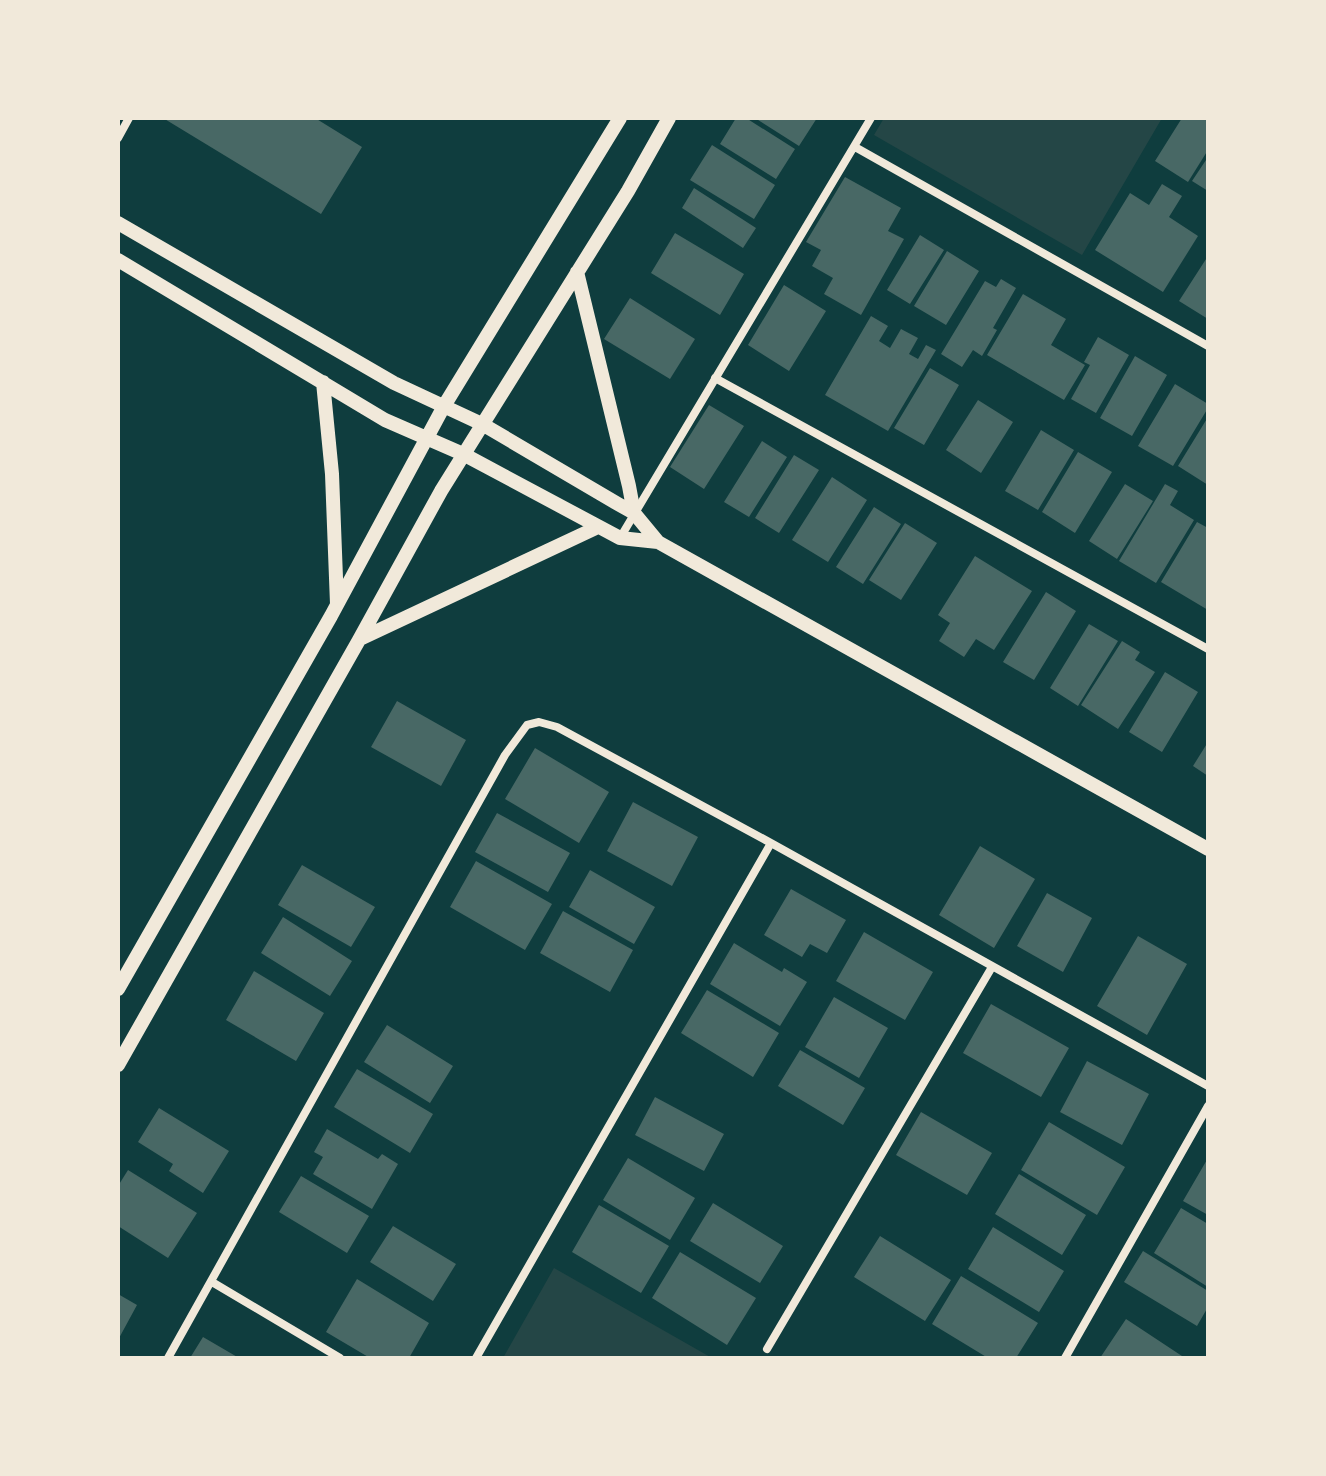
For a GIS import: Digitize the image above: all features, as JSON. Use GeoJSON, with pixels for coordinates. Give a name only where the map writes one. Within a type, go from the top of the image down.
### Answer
{"type":"FeatureCollection","features":[{"type":"Feature","properties":{"kind":"street"},"geometry":{"type":"LineString","coordinates":[[118,138],[129,118]]}},
{"type":"Feature","properties":{"kind":"street"},"geometry":{"type":"LineString","coordinates":[[118,989],[337,604],[444,406],[620,118]]}},
{"type":"Feature","properties":{"kind":"street"},"geometry":{"type":"LineString","coordinates":[[118,1065],[463,454],[628,191],[669,118]]}},
{"type":"Feature","properties":{"kind":"street"},"geometry":{"type":"LineString","coordinates":[[620,538],[871,118]]}},
{"type":"Feature","properties":{"kind":"street"},"geometry":{"type":"LineString","coordinates":[[855,147],[1208,346]]}},
{"type":"Feature","properties":{"kind":"street"},"geometry":{"type":"LineString","coordinates":[[118,223],[394,383],[482,424],[634,513],[658,542],[1208,849]]}},
{"type":"Feature","properties":{"kind":"street"},"geometry":{"type":"LineString","coordinates":[[118,260],[385,420],[463,454],[620,538],[658,542]]}},
{"type":"Feature","properties":{"kind":"street"},"geometry":{"type":"LineString","coordinates":[[577,272],[634,513]]}},
{"type":"Feature","properties":{"kind":"street"},"geometry":{"type":"LineString","coordinates":[[715,378],[1208,649]]}},
{"type":"Feature","properties":{"kind":"street"},"geometry":{"type":"LineString","coordinates":[[323,382],[332,474],[337,604]]}},
{"type":"Feature","properties":{"kind":"street"},"geometry":{"type":"LineString","coordinates":[[359,640],[598,527]]}},
{"type":"Feature","properties":{"kind":"street"},"geometry":{"type":"LineString","coordinates":[[168,1358],[505,755],[527,725],[539,722],[557,727],[1208,1086]]}},
{"type":"Feature","properties":{"kind":"street"},"geometry":{"type":"LineString","coordinates":[[476,1358],[771,843]]}},
{"type":"Feature","properties":{"kind":"street"},"geometry":{"type":"LineString","coordinates":[[767,1349],[992,967]]}},
{"type":"Feature","properties":{"kind":"street"},"geometry":{"type":"LineString","coordinates":[[118,1031],[132,1039]]}},
{"type":"Feature","properties":{"kind":"street"},"geometry":{"type":"LineString","coordinates":[[1065,1358],[1208,1106]]}},
{"type":"Feature","properties":{"kind":"street"},"geometry":{"type":"LineString","coordinates":[[212,1282],[340,1358]]}},
{"type":"Feature","properties":{"kind":"shaded area"},"geometry":{"type":"Polygon","coordinates":[[[884,118],[1162,118],[1082,255],[874,135],[884,118]]]}},
{"type":"Feature","properties":{"kind":"shaded area"},"geometry":{"type":"Polygon","coordinates":[[[554,1268],[712,1358],[503,1358],[554,1268]]]}},
{"type":"Feature","properties":{"kind":"building"},"geometry":{"type":"Polygon","coordinates":[[[163,118],[315,118],[362,147],[321,214],[163,118]]]}},
{"type":"Feature","properties":{"kind":"building"},"geometry":{"type":"Polygon","coordinates":[[[736,118],[746,118],[795,149],[776,179],[720,144],[736,118]]]}},
{"type":"Feature","properties":{"kind":"building"},"geometry":{"type":"Polygon","coordinates":[[[755,118],[817,118],[799,146],[755,118]]]}},
{"type":"Feature","properties":{"kind":"building"},"geometry":{"type":"Polygon","coordinates":[[[1182,118],[1208,118],[1208,150],[1188,182],[1155,161],[1182,118]]]}},
{"type":"Feature","properties":{"kind":"building"},"geometry":{"type":"Polygon","coordinates":[[[712,145],[775,185],[754,219],[690,180],[712,145]]]}},
{"type":"Feature","properties":{"kind":"building"},"geometry":{"type":"Polygon","coordinates":[[[1208,157],[1208,191],[1192,181],[1208,157]]]}},
{"type":"Feature","properties":{"kind":"building"},"geometry":{"type":"Polygon","coordinates":[[[845,177],[901,208],[888,231],[904,239],[861,315],[824,294],[833,278],[812,266],[821,250],[806,242],[845,177]]]}},
{"type":"Feature","properties":{"kind":"building"},"geometry":{"type":"Polygon","coordinates":[[[1162,184],[1182,196],[1169,217],[1198,236],[1163,292],[1095,250],[1130,193],[1149,205],[1162,184]]]}},
{"type":"Feature","properties":{"kind":"building"},"geometry":{"type":"Polygon","coordinates":[[[694,188],[756,228],[743,248],[682,208],[694,188]]]}},
{"type":"Feature","properties":{"kind":"building"},"geometry":{"type":"Polygon","coordinates":[[[675,233],[744,274],[720,315],[651,273],[675,233]]]}},
{"type":"Feature","properties":{"kind":"building"},"geometry":{"type":"Polygon","coordinates":[[[920,235],[944,250],[910,304],[887,290],[920,235]]]}},
{"type":"Feature","properties":{"kind":"building"},"geometry":{"type":"Polygon","coordinates":[[[947,251],[979,271],[946,325],[914,306],[947,251]]]}},
{"type":"Feature","properties":{"kind":"building"},"geometry":{"type":"Polygon","coordinates":[[[1208,256],[1208,319],[1179,301],[1208,256]]]}},
{"type":"Feature","properties":{"kind":"building"},"geometry":{"type":"Polygon","coordinates":[[[1001,279],[1016,288],[993,328],[997,330],[982,356],[973,350],[962,367],[941,354],[985,281],[996,287],[1001,279]]]}},
{"type":"Feature","properties":{"kind":"building"},"geometry":{"type":"Polygon","coordinates":[[[784,285],[826,311],[789,371],[748,345],[784,285]]]}},
{"type":"Feature","properties":{"kind":"building"},"geometry":{"type":"Polygon","coordinates":[[[1023,294],[1066,319],[1051,345],[1085,365],[1064,400],[987,355],[1023,294]]]}},
{"type":"Feature","properties":{"kind":"building"},"geometry":{"type":"Polygon","coordinates":[[[630,298],[695,339],[670,379],[604,339],[630,298]]]}},
{"type":"Feature","properties":{"kind":"building"},"geometry":{"type":"Polygon","coordinates":[[[871,316],[888,326],[879,341],[890,348],[901,329],[918,338],[909,354],[918,359],[926,345],[936,350],[888,431],[825,395],[871,316]]]}},
{"type":"Feature","properties":{"kind":"building"},"geometry":{"type":"Polygon","coordinates":[[[1098,337],[1129,355],[1096,413],[1071,399],[1090,365],[1084,362],[1098,337]]]}},
{"type":"Feature","properties":{"kind":"building"},"geometry":{"type":"Polygon","coordinates":[[[1135,356],[1167,375],[1132,436],[1100,418],[1135,356]]]}},
{"type":"Feature","properties":{"kind":"building"},"geometry":{"type":"Polygon","coordinates":[[[930,368],[959,385],[924,445],[894,428],[930,368]]]}},
{"type":"Feature","properties":{"kind":"building"},"geometry":{"type":"Polygon","coordinates":[[[1175,384],[1208,404],[1208,408],[1173,466],[1138,446],[1175,384]]]}},
{"type":"Feature","properties":{"kind":"building"},"geometry":{"type":"Polygon","coordinates":[[[978,400],[1013,422],[981,473],[946,450],[978,400]]]}},
{"type":"Feature","properties":{"kind":"building"},"geometry":{"type":"Polygon","coordinates":[[[709,405],[744,426],[704,489],[670,467],[709,405]]]}},
{"type":"Feature","properties":{"kind":"building"},"geometry":{"type":"Polygon","coordinates":[[[1208,417],[1208,485],[1178,466],[1208,417]]]}},
{"type":"Feature","properties":{"kind":"building"},"geometry":{"type":"Polygon","coordinates":[[[1041,430],[1074,450],[1038,510],[1005,491],[1041,430]]]}},
{"type":"Feature","properties":{"kind":"building"},"geometry":{"type":"Polygon","coordinates":[[[762,441],[787,457],[749,517],[724,502],[762,441]]]}},
{"type":"Feature","properties":{"kind":"building"},"geometry":{"type":"Polygon","coordinates":[[[1078,452],[1112,472],[1075,533],[1042,512],[1078,452]]]}},
{"type":"Feature","properties":{"kind":"building"},"geometry":{"type":"Polygon","coordinates":[[[794,455],[819,470],[779,533],[755,518],[794,455]]]}},
{"type":"Feature","properties":{"kind":"building"},"geometry":{"type":"Polygon","coordinates":[[[832,477],[867,500],[828,562],[792,540],[832,477]]]}},
{"type":"Feature","properties":{"kind":"building"},"geometry":{"type":"Polygon","coordinates":[[[1125,484],[1153,501],[1117,559],[1089,541],[1125,484]]]}},
{"type":"Feature","properties":{"kind":"building"},"geometry":{"type":"Polygon","coordinates":[[[1165,484],[1178,491],[1170,505],[1194,520],[1156,583],[1119,561],[1165,484]]]}},
{"type":"Feature","properties":{"kind":"building"},"geometry":{"type":"Polygon","coordinates":[[[874,507],[901,524],[863,584],[836,567],[874,507]]]}},
{"type":"Feature","properties":{"kind":"building"},"geometry":{"type":"Polygon","coordinates":[[[1197,522],[1208,528],[1208,610],[1161,582],[1197,522]]]}},
{"type":"Feature","properties":{"kind":"building"},"geometry":{"type":"Polygon","coordinates":[[[905,523],[937,543],[901,600],[869,580],[905,523]]]}},
{"type":"Feature","properties":{"kind":"building"},"geometry":{"type":"Polygon","coordinates":[[[975,556],[1032,591],[994,650],[976,639],[964,657],[939,641],[950,623],[938,615],[975,556]]]}},
{"type":"Feature","properties":{"kind":"building"},"geometry":{"type":"Polygon","coordinates":[[[1046,592],[1076,611],[1034,680],[1003,662],[1046,592]]]}},
{"type":"Feature","properties":{"kind":"building"},"geometry":{"type":"Polygon","coordinates":[[[1089,624],[1118,641],[1078,706],[1050,688],[1089,624]]]}},
{"type":"Feature","properties":{"kind":"building"},"geometry":{"type":"Polygon","coordinates":[[[1122,641],[1140,652],[1135,660],[1155,672],[1118,729],[1081,705],[1122,641]]]}},
{"type":"Feature","properties":{"kind":"building"},"geometry":{"type":"Polygon","coordinates":[[[1165,672],[1198,692],[1162,752],[1129,732],[1165,672]]]}},
{"type":"Feature","properties":{"kind":"building"},"geometry":{"type":"Polygon","coordinates":[[[397,701],[466,740],[441,786],[371,747],[397,701]]]}},
{"type":"Feature","properties":{"kind":"building"},"geometry":{"type":"Polygon","coordinates":[[[1208,742],[1208,776],[1193,766],[1208,742]]]}},
{"type":"Feature","properties":{"kind":"building"},"geometry":{"type":"Polygon","coordinates":[[[535,748],[609,792],[579,843],[505,799],[535,748]]]}},
{"type":"Feature","properties":{"kind":"building"},"geometry":{"type":"Polygon","coordinates":[[[633,802],[698,837],[672,886],[607,851],[633,802]]]}},
{"type":"Feature","properties":{"kind":"building"},"geometry":{"type":"Polygon","coordinates":[[[497,813],[570,853],[548,892],[475,852],[497,813]]]}},
{"type":"Feature","properties":{"kind":"building"},"geometry":{"type":"Polygon","coordinates":[[[980,846],[1035,879],[994,948],[939,915],[980,846]]]}},
{"type":"Feature","properties":{"kind":"building"},"geometry":{"type":"Polygon","coordinates":[[[476,861],[552,904],[525,950],[450,907],[476,861]]]}},
{"type":"Feature","properties":{"kind":"building"},"geometry":{"type":"Polygon","coordinates":[[[302,865],[375,907],[351,947],[278,905],[302,865]]]}},
{"type":"Feature","properties":{"kind":"building"},"geometry":{"type":"Polygon","coordinates":[[[590,870],[655,907],[634,944],[569,907],[590,870]]]}},
{"type":"Feature","properties":{"kind":"building"},"geometry":{"type":"Polygon","coordinates":[[[791,889],[846,920],[827,953],[810,944],[802,957],[764,935],[791,889]]]}},
{"type":"Feature","properties":{"kind":"building"},"geometry":{"type":"Polygon","coordinates":[[[1047,893],[1092,918],[1063,972],[1017,946],[1047,893]]]}},
{"type":"Feature","properties":{"kind":"building"},"geometry":{"type":"Polygon","coordinates":[[[563,911],[633,950],[610,992],[540,953],[563,911]]]}},
{"type":"Feature","properties":{"kind":"building"},"geometry":{"type":"Polygon","coordinates":[[[283,917],[352,961],[330,996],[261,953],[283,917]]]}},
{"type":"Feature","properties":{"kind":"building"},"geometry":{"type":"Polygon","coordinates":[[[864,932],[933,972],[905,1020],[836,981],[864,932]]]}},
{"type":"Feature","properties":{"kind":"building"},"geometry":{"type":"Polygon","coordinates":[[[1138,936],[1187,964],[1147,1035],[1097,1006],[1138,936]]]}},
{"type":"Feature","properties":{"kind":"building"},"geometry":{"type":"Polygon","coordinates":[[[734,943],[782,972],[784,968],[807,982],[780,1026],[710,984],[734,943]]]}},
{"type":"Feature","properties":{"kind":"building"},"geometry":{"type":"Polygon","coordinates":[[[254,971],[324,1013],[296,1061],[226,1020],[254,971]]]}},
{"type":"Feature","properties":{"kind":"building"},"geometry":{"type":"Polygon","coordinates":[[[707,990],[779,1033],[753,1077],[681,1033],[707,990]]]}},
{"type":"Feature","properties":{"kind":"building"},"geometry":{"type":"Polygon","coordinates":[[[834,997],[888,1028],[859,1078],[805,1047],[834,997]]]}},
{"type":"Feature","properties":{"kind":"building"},"geometry":{"type":"Polygon","coordinates":[[[991,1004],[1069,1048],[1041,1097],[963,1053],[991,1004]]]}},
{"type":"Feature","properties":{"kind":"building"},"geometry":{"type":"Polygon","coordinates":[[[387,1025],[453,1066],[430,1103],[364,1062],[387,1025]]]}},
{"type":"Feature","properties":{"kind":"building"},"geometry":{"type":"Polygon","coordinates":[[[800,1050],[865,1088],[843,1125],[778,1086],[800,1050]]]}},
{"type":"Feature","properties":{"kind":"building"},"geometry":{"type":"Polygon","coordinates":[[[1087,1061],[1149,1094],[1122,1145],[1060,1112],[1087,1061]]]}},
{"type":"Feature","properties":{"kind":"building"},"geometry":{"type":"Polygon","coordinates":[[[357,1069],[433,1114],[410,1153],[334,1107],[357,1069]]]}},
{"type":"Feature","properties":{"kind":"building"},"geometry":{"type":"Polygon","coordinates":[[[655,1097],[724,1134],[704,1171],[635,1135],[655,1097]]]}},
{"type":"Feature","properties":{"kind":"building"},"geometry":{"type":"Polygon","coordinates":[[[159,1108],[229,1151],[203,1193],[169,1171],[173,1164],[138,1142],[159,1108]]]}},
{"type":"Feature","properties":{"kind":"building"},"geometry":{"type":"Polygon","coordinates":[[[921,1112],[992,1153],[967,1195],[896,1155],[921,1112]]]}},
{"type":"Feature","properties":{"kind":"building"},"geometry":{"type":"Polygon","coordinates":[[[1049,1122],[1125,1167],[1097,1215],[1021,1170],[1049,1122]]]}},
{"type":"Feature","properties":{"kind":"building"},"geometry":{"type":"Polygon","coordinates":[[[327,1129],[378,1159],[382,1154],[398,1164],[372,1209],[313,1174],[323,1157],[314,1152],[327,1129]]]}},
{"type":"Feature","properties":{"kind":"building"},"geometry":{"type":"Polygon","coordinates":[[[628,1158],[695,1198],[670,1240],[603,1200],[628,1158]]]}},
{"type":"Feature","properties":{"kind":"building"},"geometry":{"type":"Polygon","coordinates":[[[1208,1158],[1208,1215],[1183,1201],[1208,1158]]]}},
{"type":"Feature","properties":{"kind":"building"},"geometry":{"type":"Polygon","coordinates":[[[128,1170],[197,1213],[168,1258],[118,1226],[118,1186],[128,1170]]]}},
{"type":"Feature","properties":{"kind":"building"},"geometry":{"type":"Polygon","coordinates":[[[1019,1174],[1086,1215],[1062,1255],[995,1214],[1019,1174]]]}},
{"type":"Feature","properties":{"kind":"building"},"geometry":{"type":"Polygon","coordinates":[[[301,1176],[369,1216],[347,1253],[279,1212],[301,1176]]]}},
{"type":"Feature","properties":{"kind":"building"},"geometry":{"type":"Polygon","coordinates":[[[713,1203],[783,1246],[760,1283],[690,1241],[713,1203]]]}},
{"type":"Feature","properties":{"kind":"building"},"geometry":{"type":"Polygon","coordinates":[[[599,1205],[669,1246],[641,1293],[572,1252],[599,1205]]]}},
{"type":"Feature","properties":{"kind":"building"},"geometry":{"type":"Polygon","coordinates":[[[1181,1208],[1208,1224],[1208,1287],[1154,1253],[1181,1208]]]}},
{"type":"Feature","properties":{"kind":"building"},"geometry":{"type":"Polygon","coordinates":[[[393,1226],[456,1264],[433,1301],[370,1262],[393,1226]]]}},
{"type":"Feature","properties":{"kind":"building"},"geometry":{"type":"Polygon","coordinates":[[[993,1227],[1064,1271],[1039,1312],[968,1269],[993,1227]]]}},
{"type":"Feature","properties":{"kind":"building"},"geometry":{"type":"Polygon","coordinates":[[[880,1236],[951,1280],[925,1321],[854,1277],[880,1236]]]}},
{"type":"Feature","properties":{"kind":"building"},"geometry":{"type":"Polygon","coordinates":[[[1143,1251],[1208,1291],[1208,1307],[1197,1326],[1124,1282],[1143,1251]]]}},
{"type":"Feature","properties":{"kind":"building"},"geometry":{"type":"Polygon","coordinates":[[[680,1252],[756,1298],[727,1345],[652,1298],[680,1252]]]}},
{"type":"Feature","properties":{"kind":"building"},"geometry":{"type":"Polygon","coordinates":[[[961,1276],[1038,1323],[1016,1358],[988,1358],[932,1324],[961,1276]]]}},
{"type":"Feature","properties":{"kind":"building"},"geometry":{"type":"Polygon","coordinates":[[[357,1279],[429,1323],[409,1358],[370,1358],[326,1332],[357,1279]]]}},
{"type":"Feature","properties":{"kind":"building"},"geometry":{"type":"Polygon","coordinates":[[[118,1294],[137,1305],[118,1340],[118,1294]]]}},
{"type":"Feature","properties":{"kind":"building"},"geometry":{"type":"Polygon","coordinates":[[[1126,1319],[1185,1358],[1100,1358],[1126,1319]]]}},
{"type":"Feature","properties":{"kind":"building"},"geometry":{"type":"Polygon","coordinates":[[[203,1337],[239,1358],[190,1358],[203,1337]]]}}]}
